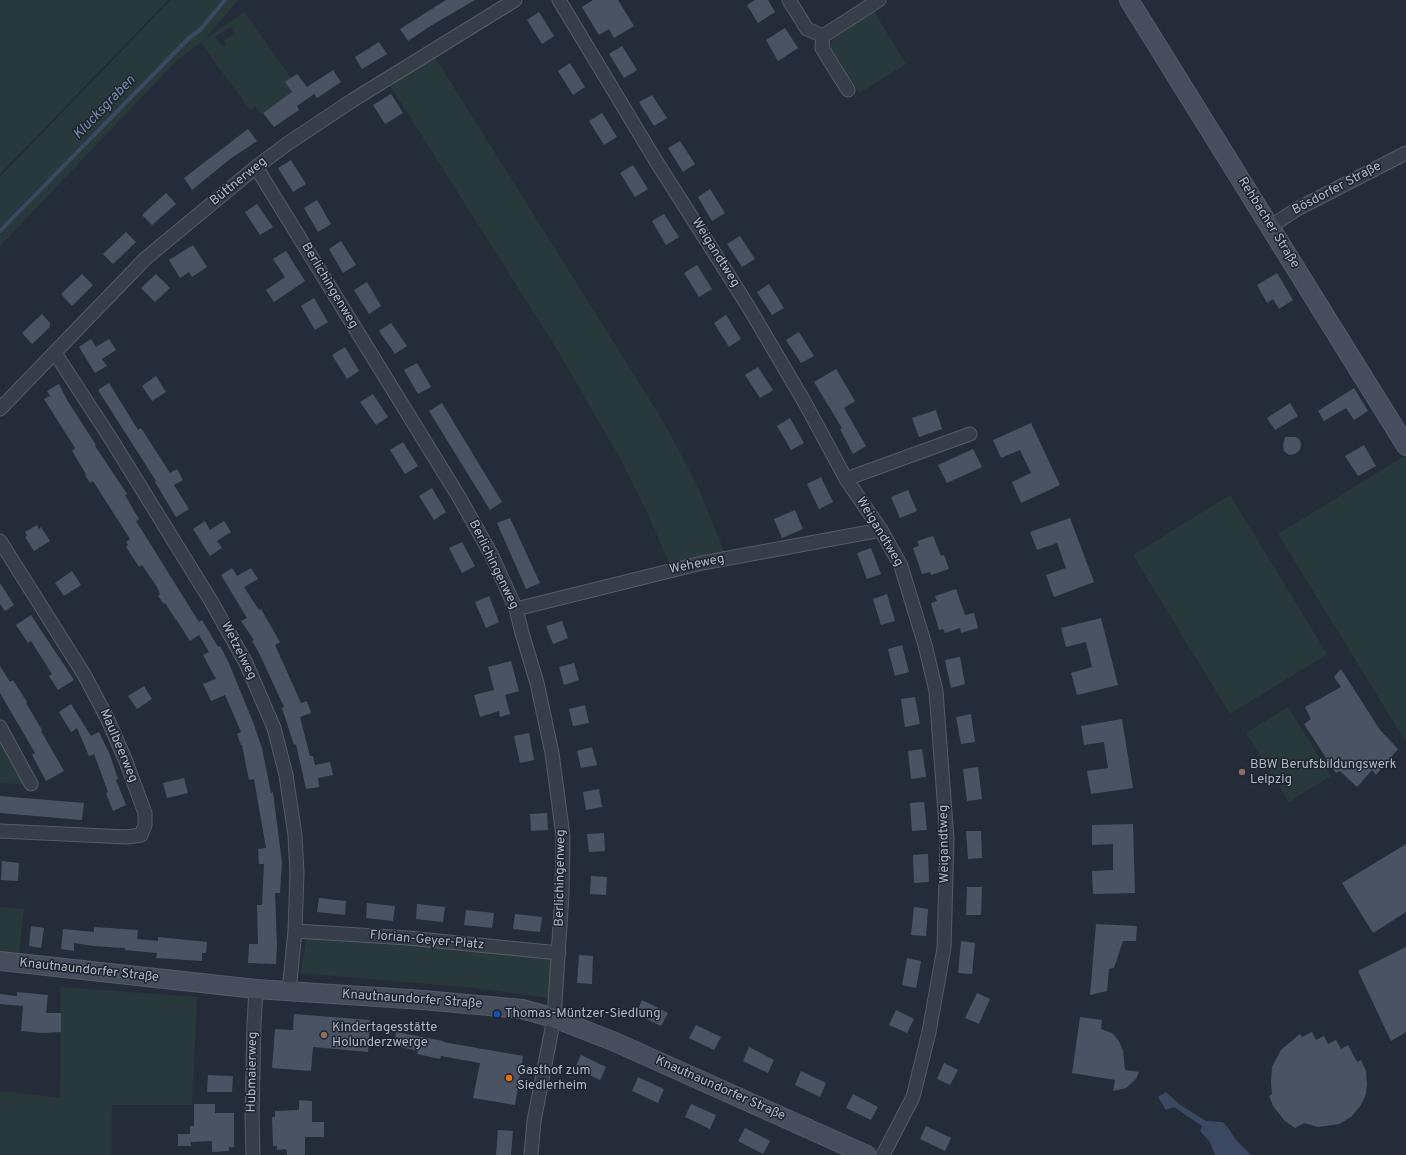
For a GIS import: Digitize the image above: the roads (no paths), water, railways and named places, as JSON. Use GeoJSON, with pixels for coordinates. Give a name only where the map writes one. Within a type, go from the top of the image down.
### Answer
{"type":"FeatureCollection","features":[{"type":"Feature","properties":{"kind":"main road","name":"Rehbacher Straße"},"geometry":{"type":"LineString","coordinates":[[1130,0],[1406,446]]}},
{"type":"Feature","properties":{"kind":"main road","name":"Knautnaundorfer Straße"},"geometry":{"type":"LineString","coordinates":[[0,961],[256,989],[522,1009],[554,1018],[622,1046],[868,1155]]}},
{"type":"Feature","properties":{"kind":"street","name":"Büttnerweg"},"geometry":{"type":"LineString","coordinates":[[0,409],[146,258],[256,167],[287,144],[353,100],[515,0]]}},
{"type":"Feature","properties":{"kind":"street","name":"Weigandtweg"},"geometry":{"type":"LineString","coordinates":[[559,0],[656,162],[748,306],[805,403],[846,479],[881,530],[901,566],[925,645],[936,692],[947,839],[944,948],[930,1032],[913,1096],[883,1155]]}},
{"type":"Feature","properties":{"kind":"street"},"geometry":{"type":"LineString","coordinates":[[789,0],[807,29],[823,36]]}},
{"type":"Feature","properties":{"kind":"street"},"geometry":{"type":"LineString","coordinates":[[823,36],[879,0]]}},
{"type":"Feature","properties":{"kind":"street"},"geometry":{"type":"LineString","coordinates":[[823,36],[822,48],[848,90]]}},
{"type":"Feature","properties":{"kind":"street","name":"Bösdorfer Straße"},"geometry":{"type":"LineString","coordinates":[[1270,227],[1297,209],[1406,153]]}},
{"type":"Feature","properties":{"kind":"street","name":"Berlichingenweg"},"geometry":{"type":"LineString","coordinates":[[256,167],[459,496],[491,554],[516,610],[537,683],[550,745],[563,836],[562,894],[554,1018],[534,1120],[531,1155]]}},
{"type":"Feature","properties":{"kind":"street","name":"Wetzelweg"},"geometry":{"type":"LineString","coordinates":[[56,352],[211,601],[246,663],[274,728],[286,775],[295,835],[298,873],[295,931],[289,991]]}},
{"type":"Feature","properties":{"kind":"street"},"geometry":{"type":"LineString","coordinates":[[846,479],[970,434]]}},
{"type":"Feature","properties":{"kind":"street","name":"Weheweg"},"geometry":{"type":"LineString","coordinates":[[516,610],[702,563],[881,530]]}},
{"type":"Feature","properties":{"kind":"street","name":"Maulbeerweg"},"geometry":{"type":"LineString","coordinates":[[0,541],[89,682],[126,759],[145,813],[145,825],[141,835],[127,837],[0,831]]}},
{"type":"Feature","properties":{"kind":"street"},"geometry":{"type":"LineString","coordinates":[[0,727],[31,784]]}},
{"type":"Feature","properties":{"kind":"street","name":"Florian-Geyer-Platz"},"geometry":{"type":"LineString","coordinates":[[295,931],[408,938],[559,953]]}},
{"type":"Feature","properties":{"kind":"street","name":"Hubmaierweg"},"geometry":{"type":"LineString","coordinates":[[253,1155],[252,1115],[256,989]]}},
{"type":"Feature","properties":{"kind":"water"},"geometry":{"type":"Polygon","coordinates":[[[1166,1092],[1179,1104],[1206,1121],[1223,1122],[1235,1139],[1251,1155],[1215,1155],[1210,1142],[1200,1131],[1202,1126],[1174,1107],[1166,1110],[1158,1097],[1166,1092]]]}},
{"type":"Feature","properties":{"kind":"waterway","name":"Klucksgraben"},"geometry":{"type":"LineString","coordinates":[[0,231],[190,37],[200,30],[225,0]]}},
{"type":"Feature","properties":{"kind":"place","name":"BBW Berufsbildungswerk Leipzig"},"geometry":{"type":"Point","coordinates":[1242,772]}},
{"type":"Feature","properties":{"kind":"place","name":"Thomas-Müntzer-Siedlung"},"geometry":{"type":"Point","coordinates":[497,1014]}},
{"type":"Feature","properties":{"kind":"place","name":"Kindertagesstätte Holunderzwerge"},"geometry":{"type":"Point","coordinates":[324,1035]}},
{"type":"Feature","properties":{"kind":"place","name":"Gasthof zum Siedlerheim"},"geometry":{"type":"Point","coordinates":[509,1078]}}]}
